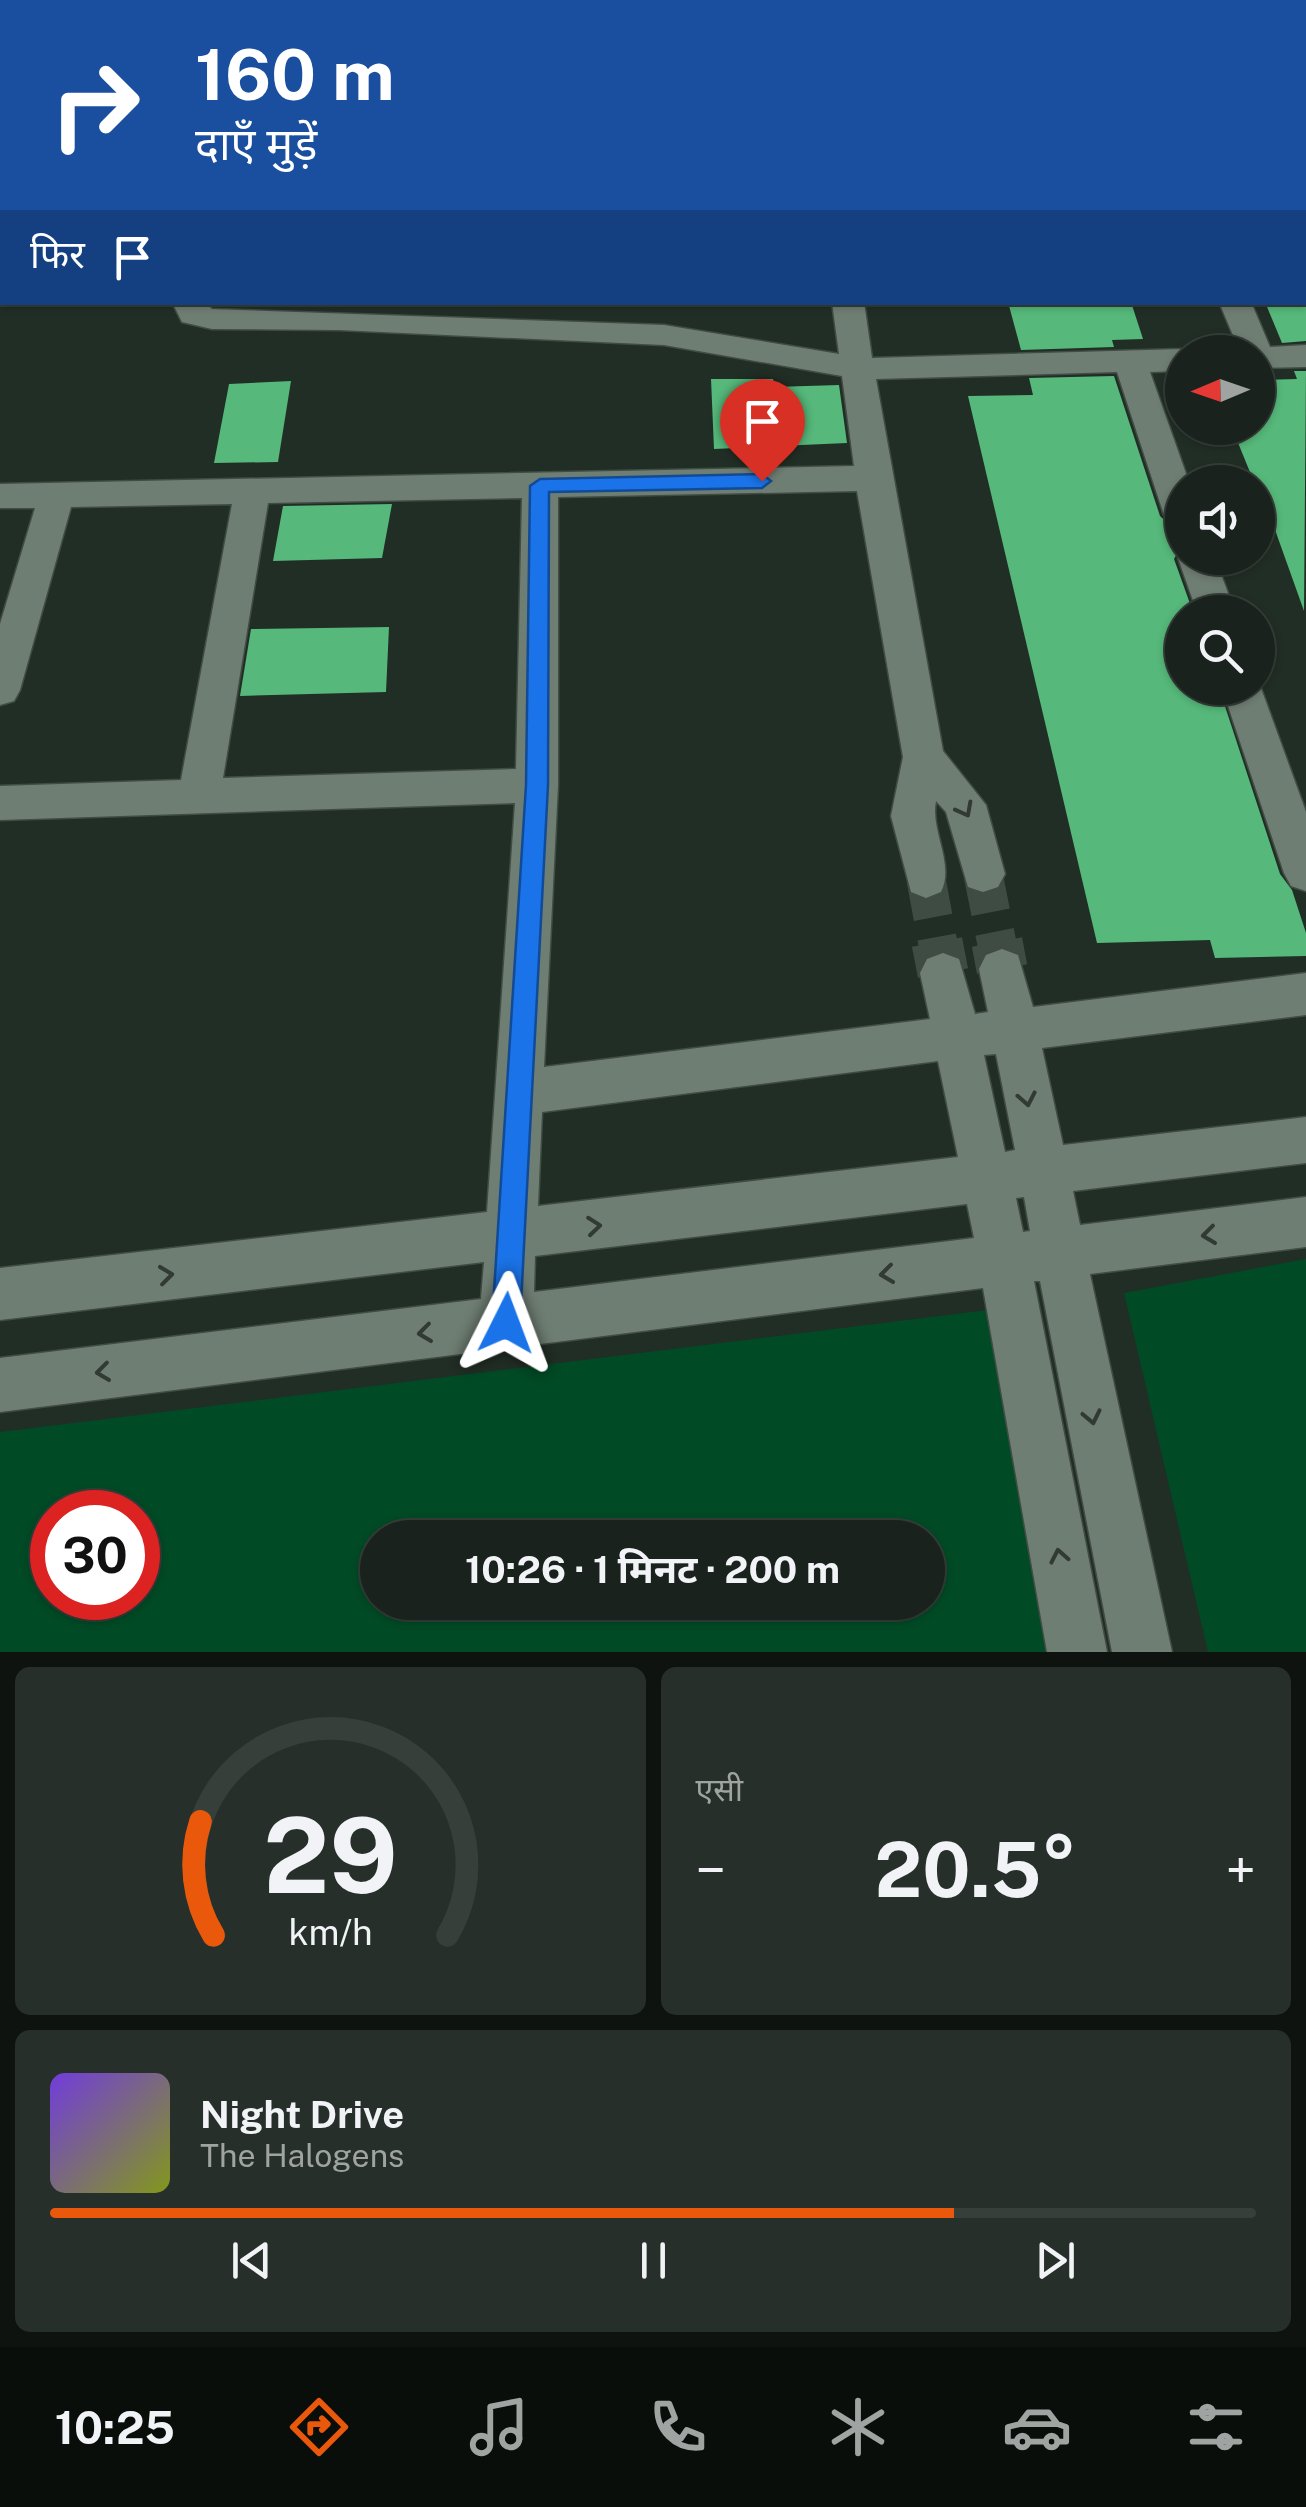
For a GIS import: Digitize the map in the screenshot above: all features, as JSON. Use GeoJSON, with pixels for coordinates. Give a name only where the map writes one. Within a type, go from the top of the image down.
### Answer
{"type":"FeatureCollection","features":[{"type":"Feature","properties":{"kind":"street"},"geometry":{"type":"LineString","coordinates":[[189,305],[193,315],[212,319],[339,320],[664,335],[861,369],[1165,361]]}},
{"type":"Feature","properties":{"kind":"street"},"geometry":{"type":"LineString","coordinates":[[849,305],[861,369],[873,478],[924,758],[912,816],[926,879]]}},
{"type":"Feature","properties":{"kind":"street"},"geometry":{"type":"LineString","coordinates":[[1236,305],[1248,335]]}},
{"type":"Feature","properties":{"kind":"street"},"geometry":{"type":"LineString","coordinates":[[1275,356],[1306,356]]}},
{"type":"Feature","properties":{"kind":"street"},"geometry":{"type":"LineString","coordinates":[[1130,362],[1165,465]]}},
{"type":"Feature","properties":{"kind":"street"},"geometry":{"type":"LineString","coordinates":[[0,496],[873,478]]}},
{"type":"Feature","properties":{"kind":"street"},"geometry":{"type":"LineString","coordinates":[[506,1323],[537,785],[540,486]]}},
{"type":"Feature","properties":{"kind":"street"},"geometry":{"type":"LineString","coordinates":[[199,797],[252,488]]}},
{"type":"Feature","properties":{"kind":"street"},"geometry":{"type":"LineString","coordinates":[[0,690],[57,494]]}},
{"type":"Feature","properties":{"kind":"street"},"geometry":{"type":"LineString","coordinates":[[1248,705],[1306,873]]}},
{"type":"Feature","properties":{"kind":"street"},"geometry":{"type":"LineString","coordinates":[[924,758],[966,805],[984,874]]}},
{"type":"Feature","properties":{"kind":"street"},"geometry":{"type":"LineString","coordinates":[[0,803],[537,785]]}},
{"type":"Feature","properties":{"kind":"street"},"geometry":{"type":"LineString","coordinates":[[1002,968],[1142,1652]]}},
{"type":"Feature","properties":{"kind":"street"},"geometry":{"type":"LineString","coordinates":[[944,972],[1004,1260],[1077,1652]]}},
{"type":"Feature","properties":{"kind":"street"},"geometry":{"type":"LineString","coordinates":[[520,1092],[1306,994]]}},
{"type":"Feature","properties":{"kind":"street"},"geometry":{"type":"LineString","coordinates":[[0,1294],[987,1181],[1306,1140]]}},
{"type":"Feature","properties":{"kind":"street"},"geometry":{"type":"LineString","coordinates":[[0,1385],[1306,1222]]}},
{"type":"Feature","properties":{"kind":"green space"},"geometry":{"type":"Polygon","coordinates":[[[1306,1259],[1306,1652],[1208,1652],[1124,1293],[1306,1259]]]}},
{"type":"Feature","properties":{"kind":"green space"},"geometry":{"type":"Polygon","coordinates":[[[988,1310],[1047,1652],[0,1652],[0,1432],[988,1310]]]}},
{"type":"Feature","properties":{"kind":"building"},"geometry":{"type":"Polygon","coordinates":[[[1009,305],[1132,305],[1143,339],[1112,340],[1114,347],[1021,350],[1009,305]]]}},
{"type":"Feature","properties":{"kind":"building"},"geometry":{"type":"Polygon","coordinates":[[[1266,305],[1306,305],[1306,341],[1282,343],[1266,305]]]}},
{"type":"Feature","properties":{"kind":"building"},"geometry":{"type":"Polygon","coordinates":[[[1294,371],[1306,371],[1304,611],[1275,530],[1275,465],[1247,465],[1239,445],[1275,445],[1275,380],[1297,379],[1294,371]]]}},
{"type":"Feature","properties":{"kind":"building"},"geometry":{"type":"Polygon","coordinates":[[[1114,376],[1160,516],[1165,521],[1165,575],[1180,575],[1187,595],[1165,595],[1165,705],[1225,705],[1280,874],[1292,890],[1306,933],[1306,956],[1215,958],[1210,940],[1097,943],[968,396],[1033,395],[1029,378],[1114,376]]]}},
{"type":"Feature","properties":{"kind":"building"},"geometry":{"type":"Polygon","coordinates":[[[711,379],[773,379],[774,387],[839,385],[847,443],[714,449],[711,379]]]}},
{"type":"Feature","properties":{"kind":"building"},"geometry":{"type":"Polygon","coordinates":[[[291,381],[278,462],[214,463],[229,384],[291,381]]]}},
{"type":"Feature","properties":{"kind":"building"},"geometry":{"type":"Polygon","coordinates":[[[392,504],[382,558],[273,561],[283,506],[392,504]]]}},
{"type":"Feature","properties":{"kind":"building"},"geometry":{"type":"Polygon","coordinates":[[[389,627],[386,692],[240,696],[251,629],[389,627]]]}},
{"type":"Feature","properties":{"kind":"tunnel"},"geometry":{"type":"LineString","coordinates":[[983,874],[997,944]]}},
{"type":"Feature","properties":{"kind":"tunnel"},"geometry":{"type":"LineString","coordinates":[[926,879],[938,944]]}},
{"type":"Feature","properties":{"kind":"tunnel"},"geometry":{"type":"LineString","coordinates":[[937,942],[943,973]]}},
{"type":"Feature","properties":{"kind":"tunnel"},"geometry":{"type":"LineString","coordinates":[[997,942],[1002,969]]}},
{"type":"Feature","properties":{"kind":"route"},"geometry":{"type":"LineString","coordinates":[[506,1323],[537,785],[540,486],[762,481]]}}]}
